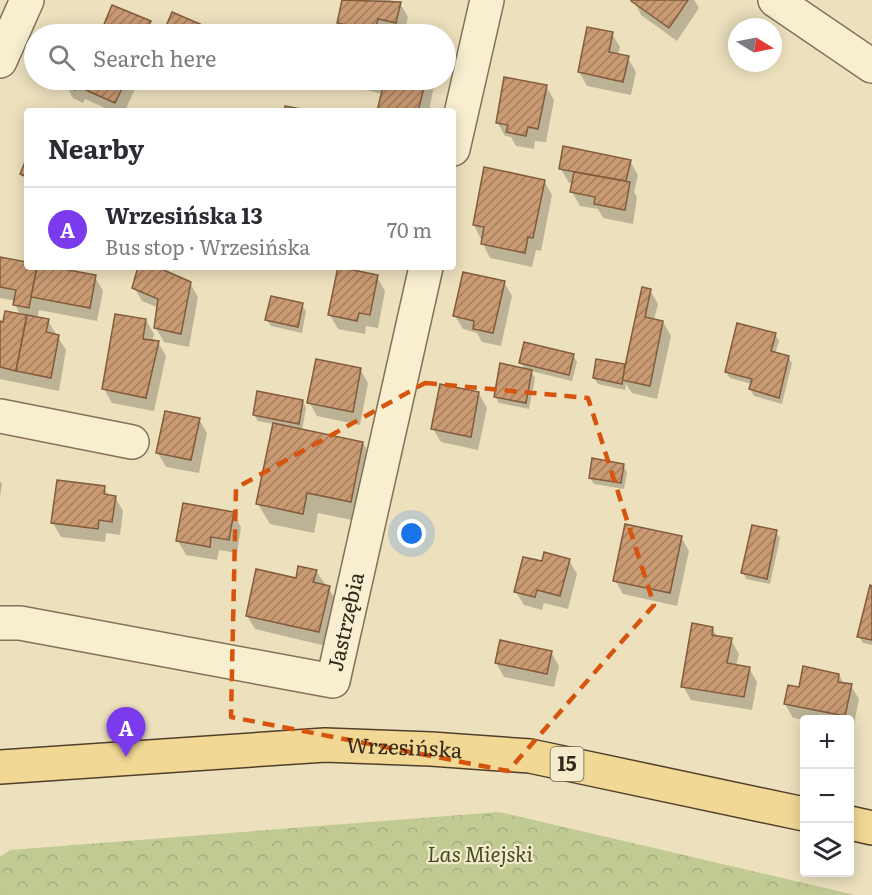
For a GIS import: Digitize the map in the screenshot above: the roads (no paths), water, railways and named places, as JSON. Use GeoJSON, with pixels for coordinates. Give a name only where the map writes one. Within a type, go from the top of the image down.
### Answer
{"type":"FeatureCollection","features":[{"type":"Feature","properties":{"kind":"main road","name":"Wrzesińska"},"geometry":{"type":"LineString","coordinates":[[0,767],[325,745],[431,749],[530,756],[800,813]]}},
{"type":"Feature","properties":{"kind":"main road"},"geometry":{"type":"LineString","coordinates":[[854,824],[872,828]]}},
{"type":"Feature","properties":{"kind":"street"},"geometry":{"type":"LineString","coordinates":[[0,61],[27,0]]}},
{"type":"Feature","properties":{"kind":"street"},"geometry":{"type":"LineString","coordinates":[[456,136],[487,0]]}},
{"type":"Feature","properties":{"kind":"street"},"geometry":{"type":"LineString","coordinates":[[775,0],[872,66]]}},
{"type":"Feature","properties":{"kind":"street","name":"Jastrzębia"},"geometry":{"type":"LineString","coordinates":[[0,623],[20,623],[333,681],[425,270]]}},
{"type":"Feature","properties":{"kind":"street"},"geometry":{"type":"LineString","coordinates":[[0,416],[132,442]]}},
{"type":"Feature","properties":{"kind":"place","name":"Wrzesińska 13"},"geometry":{"type":"Point","coordinates":[126,757]}},
{"type":"Feature","properties":{"kind":"park label","name":"Las Miejski"},"geometry":{"type":"Point","coordinates":[480,855]}}]}
